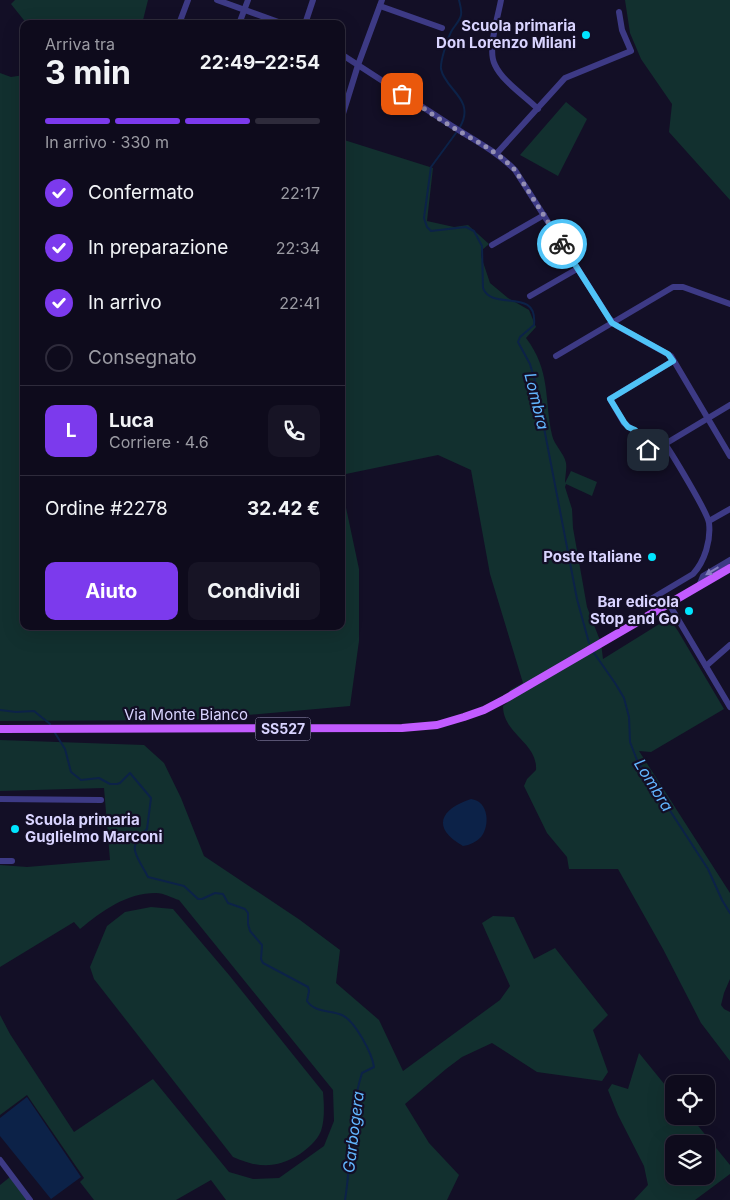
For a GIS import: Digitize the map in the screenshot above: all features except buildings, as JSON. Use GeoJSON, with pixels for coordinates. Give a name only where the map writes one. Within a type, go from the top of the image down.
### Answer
{"type":"FeatureCollection","features":[{"type":"Feature","properties":{"kind":"main road","name":"SS527"},"geometry":{"type":"LineString","coordinates":[[670,604],[730,568]]}},
{"type":"Feature","properties":{"kind":"main road","name":"Via Monte Bianco"},"geometry":{"type":"LineString","coordinates":[[0,729],[340,730],[437,725],[484,710],[670,604]]}},
{"type":"Feature","properties":{"kind":"street"},"geometry":{"type":"LineString","coordinates":[[180,20],[188,0]]}},
{"type":"Feature","properties":{"kind":"street"},"geometry":{"type":"LineString","coordinates":[[217,0],[273,20]]}},
{"type":"Feature","properties":{"kind":"street"},"geometry":{"type":"LineString","coordinates":[[240,20],[248,0]]}},
{"type":"Feature","properties":{"kind":"street"},"geometry":{"type":"LineString","coordinates":[[306,20],[313,0]]}},
{"type":"Feature","properties":{"kind":"street"},"geometry":{"type":"LineString","coordinates":[[501,0],[492,59],[502,75],[538,109]]}},
{"type":"Feature","properties":{"kind":"street"},"geometry":{"type":"LineString","coordinates":[[345,107],[381,3],[442,28]]}},
{"type":"Feature","properties":{"kind":"street"},"geometry":{"type":"LineString","coordinates":[[497,153],[565,78],[631,51],[622,30],[619,12]]}},
{"type":"Feature","properties":{"kind":"street"},"geometry":{"type":"LineString","coordinates":[[345,57],[464,134],[497,153],[515,170],[577,269],[615,324],[668,354],[730,456]]}},
{"type":"Feature","properties":{"kind":"street"},"geometry":{"type":"LineString","coordinates":[[492,245],[544,215]]}},
{"type":"Feature","properties":{"kind":"street"},"geometry":{"type":"LineString","coordinates":[[530,296],[577,269]]}},
{"type":"Feature","properties":{"kind":"street"},"geometry":{"type":"LineString","coordinates":[[556,356],[615,324],[676,286],[730,304]]}},
{"type":"Feature","properties":{"kind":"street"},"geometry":{"type":"LineString","coordinates":[[673,361],[610,399],[624,422],[638,434],[650,453],[730,405]]}},
{"type":"Feature","properties":{"kind":"street"},"geometry":{"type":"LineString","coordinates":[[632,603],[646,602],[693,574],[699,568],[707,549],[709,521],[664,444]]}},
{"type":"Feature","properties":{"kind":"street"},"geometry":{"type":"LineString","coordinates":[[709,521],[730,509]]}},
{"type":"Feature","properties":{"kind":"street"},"geometry":{"type":"LineString","coordinates":[[699,586],[703,576],[730,560]]}},
{"type":"Feature","properties":{"kind":"street"},"geometry":{"type":"LineString","coordinates":[[670,604],[730,707]]}},
{"type":"Feature","properties":{"kind":"street"},"geometry":{"type":"LineString","coordinates":[[706,666],[730,645]]}},
{"type":"Feature","properties":{"kind":"street"},"geometry":{"type":"LineString","coordinates":[[0,799],[101,800]]}},
{"type":"Feature","properties":{"kind":"street"},"geometry":{"type":"LineString","coordinates":[[0,861],[12,861]]}},
{"type":"Feature","properties":{"kind":"street"},"geometry":{"type":"LineString","coordinates":[[0,1160],[30,1200]]}},
{"type":"Feature","properties":{"kind":"green space"},"geometry":{"type":"Polygon","coordinates":[[[15,0],[148,0],[143,20],[24,20],[11,4],[15,0]]]}},
{"type":"Feature","properties":{"kind":"green space"},"geometry":{"type":"Polygon","coordinates":[[[625,0],[730,0],[730,200],[669,132],[672,104],[641,59],[630,33],[625,0]]]}},
{"type":"Feature","properties":{"kind":"green space"},"geometry":{"type":"Polygon","coordinates":[[[0,73],[11,77],[20,76],[20,630],[345,630],[345,503],[359,569],[359,641],[350,706],[191,720],[0,721],[0,73]]]}},
{"type":"Feature","properties":{"kind":"green space"},"geometry":{"type":"Polygon","coordinates":[[[566,102],[587,119],[558,176],[520,155],[566,102]]]}},
{"type":"Feature","properties":{"kind":"green space"},"geometry":{"type":"Polygon","coordinates":[[[345,140],[433,168],[427,221],[454,227],[468,225],[489,244],[481,251],[481,256],[490,283],[508,298],[529,310],[536,327],[526,338],[534,350],[543,373],[552,435],[566,463],[565,483],[571,471],[597,482],[592,496],[566,484],[565,487],[572,509],[573,528],[587,607],[601,643],[603,659],[669,618],[724,709],[651,752],[639,751],[730,893],[730,979],[721,1005],[730,1012],[730,1061],[701,1023],[663,949],[618,869],[569,869],[567,857],[547,833],[524,786],[527,779],[536,770],[535,761],[532,753],[508,724],[504,716],[503,706],[512,699],[510,690],[523,683],[490,574],[471,470],[438,455],[345,474],[345,140]]]}},
{"type":"Feature","properties":{"kind":"green space"},"geometry":{"type":"Polygon","coordinates":[[[0,740],[144,745],[164,763],[181,798],[204,856],[300,920],[340,950],[336,983],[379,1020],[403,1071],[500,1000],[510,986],[482,923],[493,916],[514,917],[534,959],[555,948],[608,1015],[593,1030],[608,1072],[602,1081],[537,1072],[492,1043],[462,1057],[446,1069],[405,1104],[429,1143],[459,1175],[447,1200],[226,1200],[211,1180],[176,1200],[94,1200],[80,1182],[84,1178],[27,1095],[0,1115],[0,1015],[10,1034],[74,1132],[153,1079],[229,1172],[253,1179],[279,1178],[324,1146],[334,1121],[333,1090],[179,900],[159,893],[135,896],[115,904],[80,929],[74,922],[0,967],[0,865],[27,867],[110,860],[104,788],[0,791],[0,740]]]}},
{"type":"Feature","properties":{"kind":"green space"},"geometry":{"type":"Polygon","coordinates":[[[151,907],[173,909],[323,1092],[324,1117],[321,1131],[315,1141],[300,1154],[283,1162],[267,1165],[242,1161],[233,1157],[94,979],[90,967],[107,926],[125,912],[151,907]]]}},
{"type":"Feature","properties":{"kind":"green space"},"geometry":{"type":"Polygon","coordinates":[[[639,1053],[665,1085],[665,1125],[697,1125],[706,1135],[665,1135],[665,1185],[715,1185],[715,1147],[730,1165],[730,1174],[695,1200],[634,1200],[648,1185],[644,1166],[618,1115],[608,1090],[612,1084],[628,1089],[639,1053]]]}},
{"type":"Feature","properties":{"kind":"green space"},"geometry":{"type":"Polygon","coordinates":[[[10,1177],[28,1200],[0,1200],[0,1185],[10,1177]]]}},
{"type":"Feature","properties":{"kind":"water"},"geometry":{"type":"Polygon","coordinates":[[[471,799],[481,804],[484,809],[487,821],[486,827],[479,839],[463,846],[446,832],[443,820],[452,808],[471,799]]]}},
{"type":"Feature","properties":{"kind":"water"},"geometry":{"type":"Polygon","coordinates":[[[27,1097],[81,1177],[51,1199],[0,1136],[0,1118],[27,1097]]]}},
{"type":"Feature","properties":{"kind":"waterway","name":"Lombra"},"geometry":{"type":"LineString","coordinates":[[459,0],[461,15],[448,39],[441,69],[448,83],[462,102],[464,117],[460,127]]}},
{"type":"Feature","properties":{"kind":"waterway","name":"Lombra"},"geometry":{"type":"LineString","coordinates":[[456,133],[431,167],[424,218],[427,227],[431,231],[466,227],[474,231],[482,246],[483,288],[488,295],[495,298],[522,302],[529,306],[533,313],[534,325],[520,337],[518,342],[530,364],[535,381],[577,599],[589,643]]}},
{"type":"Feature","properties":{"kind":"waterway","name":"Lombra"},"geometry":{"type":"LineString","coordinates":[[594,653],[624,698],[629,717],[630,742],[637,760],[708,869],[730,913]]}},
{"type":"Feature","properties":{"kind":"waterway","name":"Garbogera"},"geometry":{"type":"LineString","coordinates":[[0,710],[16,712],[34,711],[50,724]]}},
{"type":"Feature","properties":{"kind":"waterway","name":"Garbogera"},"geometry":{"type":"LineString","coordinates":[[55,733],[65,749],[71,772],[81,780],[99,778],[110,784],[117,784],[130,773],[151,798],[147,829],[136,841],[135,847],[137,857],[148,877],[184,886],[198,899],[215,893],[223,894],[228,903],[245,909],[248,913],[250,931],[262,945],[261,959],[263,963],[308,987],[307,1001],[310,1005],[314,1008],[338,1013],[347,1018],[362,1038],[374,1067],[362,1073],[358,1089],[345,1200]]}},
{"type":"Feature","properties":{"kind":"way so far"},"geometry":{"type":"LineString","coordinates":[[402,94],[506,160],[515,170],[562,244]]}},
{"type":"Feature","properties":{"kind":"place","name":"Scuola primaria Don Lorenzo Milani"},"geometry":{"type":"Point","coordinates":[586,35]}},
{"type":"Feature","properties":{"kind":"place","name":"Poste Italiane"},"geometry":{"type":"Point","coordinates":[652,557]}},
{"type":"Feature","properties":{"kind":"place","name":"Bar edicola Stop and Go"},"geometry":{"type":"Point","coordinates":[689,611]}},
{"type":"Feature","properties":{"kind":"place","name":"Scuola primaria Guglielmo Marconi"},"geometry":{"type":"Point","coordinates":[15,829]}},
{"type":"Feature","properties":{"kind":"route"},"geometry":{"type":"LineString","coordinates":[[562,244],[612,323],[671,356],[673,361],[610,399],[624,422],[628,427],[635,430],[648,450]]}}]}
